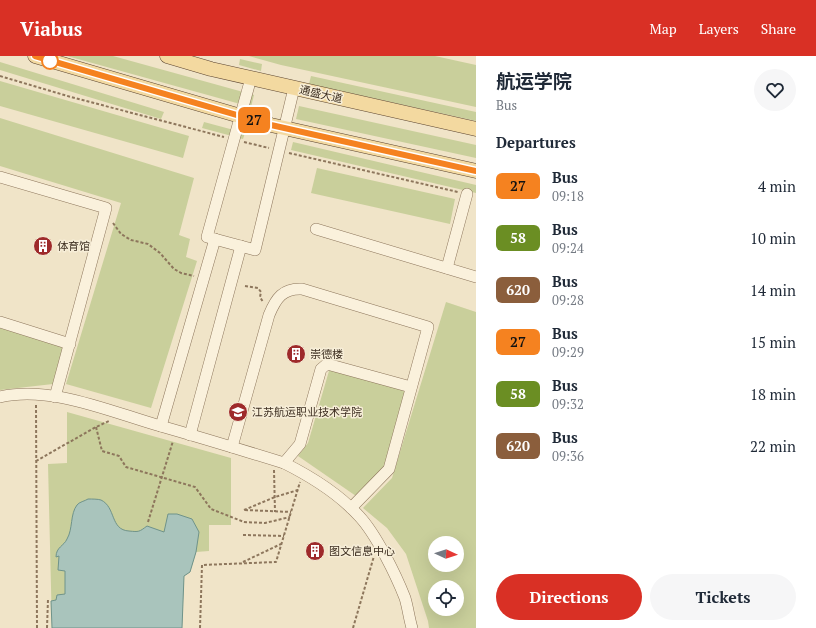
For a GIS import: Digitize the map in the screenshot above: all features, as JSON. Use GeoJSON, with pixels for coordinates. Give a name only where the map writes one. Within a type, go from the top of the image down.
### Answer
{"type":"FeatureCollection","features":[{"type":"Feature","properties":{"kind":"main road"},"geometry":{"type":"LineString","coordinates":[[35,56],[284,128],[476,171]]}},
{"type":"Feature","properties":{"kind":"main road","name":"通盛大道"},"geometry":{"type":"LineString","coordinates":[[167,56],[211,69],[476,129]]}},
{"type":"Feature","properties":{"kind":"street"},"geometry":{"type":"LineString","coordinates":[[251,78],[207,237],[255,250],[294,88]]}},
{"type":"Feature","properties":{"kind":"street"},"geometry":{"type":"LineString","coordinates":[[0,177],[106,208],[55,397]]}},
{"type":"Feature","properties":{"kind":"street"},"geometry":{"type":"LineString","coordinates":[[447,268],[467,194]]}},
{"type":"Feature","properties":{"kind":"street"},"geometry":{"type":"LineString","coordinates":[[316,229],[476,277]]}},
{"type":"Feature","properties":{"kind":"street"},"geometry":{"type":"LineString","coordinates":[[161,426],[215,240]]}},
{"type":"Feature","properties":{"kind":"street"},"geometry":{"type":"LineString","coordinates":[[190,435],[241,246]]}},
{"type":"Feature","properties":{"kind":"street"},"geometry":{"type":"LineString","coordinates":[[232,448],[269,315],[274,301],[283,293],[294,288],[302,289],[428,327],[389,469],[351,508]]}},
{"type":"Feature","properties":{"kind":"street"},"geometry":{"type":"LineString","coordinates":[[0,322],[70,344]]}},
{"type":"Feature","properties":{"kind":"street"},"geometry":{"type":"LineString","coordinates":[[284,463],[300,444],[321,369],[327,364],[411,387]]}},
{"type":"Feature","properties":{"kind":"street"},"geometry":{"type":"LineString","coordinates":[[0,397],[8,395],[36,394],[90,405],[284,463],[310,476],[340,498],[360,516],[392,569],[405,599],[412,628]]}},
{"type":"Feature","properties":{"kind":"path"},"geometry":{"type":"LineString","coordinates":[[106,208],[112,221],[121,234],[131,240],[148,244],[160,253],[174,269],[181,273],[195,276]]}},
{"type":"Feature","properties":{"kind":"path"},"geometry":{"type":"LineString","coordinates":[[245,286],[258,288],[260,297],[269,315]]}},
{"type":"Feature","properties":{"kind":"path"},"geometry":{"type":"LineString","coordinates":[[36,394],[37,628]]}},
{"type":"Feature","properties":{"kind":"path"},"geometry":{"type":"LineString","coordinates":[[36,461],[96,426],[113,420]]}},
{"type":"Feature","properties":{"kind":"path"},"geometry":{"type":"LineString","coordinates":[[96,426],[102,451],[120,456],[126,467],[195,487],[211,509],[244,522],[265,523],[290,517]]}},
{"type":"Feature","properties":{"kind":"path"},"geometry":{"type":"LineString","coordinates":[[148,522],[174,438]]}},
{"type":"Feature","properties":{"kind":"path"},"geometry":{"type":"LineString","coordinates":[[274,468],[275,512]]}},
{"type":"Feature","properties":{"kind":"path"},"geometry":{"type":"LineString","coordinates":[[200,628],[202,565],[276,562],[300,480]]}},
{"type":"Feature","properties":{"kind":"path"},"geometry":{"type":"LineString","coordinates":[[291,512],[244,510],[275,497],[298,490]]}},
{"type":"Feature","properties":{"kind":"path"},"geometry":{"type":"LineString","coordinates":[[243,535],[284,536]]}},
{"type":"Feature","properties":{"kind":"path"},"geometry":{"type":"LineString","coordinates":[[242,563],[282,544]]}},
{"type":"Feature","properties":{"kind":"path"},"geometry":{"type":"LineString","coordinates":[[353,628],[378,544]]}},
{"type":"Feature","properties":{"kind":"path"},"geometry":{"type":"LineString","coordinates":[[47,628],[48,600]]}},
{"type":"Feature","properties":{"kind":"green space"},"geometry":{"type":"Polygon","coordinates":[[[67,56],[113,56],[254,95],[251,107],[67,56]]]}},
{"type":"Feature","properties":{"kind":"green space"},"geometry":{"type":"Polygon","coordinates":[[[249,56],[435,56],[476,65],[476,107],[281,65],[249,56]]]}},
{"type":"Feature","properties":{"kind":"green space"},"geometry":{"type":"Polygon","coordinates":[[[240,59],[262,64],[261,71],[239,65],[240,59]]]}},
{"type":"Feature","properties":{"kind":"green space"},"geometry":{"type":"Polygon","coordinates":[[[0,62],[164,112],[161,119],[0,70],[0,62]]]}},
{"type":"Feature","properties":{"kind":"green space"},"geometry":{"type":"Polygon","coordinates":[[[311,76],[476,112],[476,121],[309,84],[311,76]]]}},
{"type":"Feature","properties":{"kind":"green space"},"geometry":{"type":"Polygon","coordinates":[[[0,81],[189,136],[183,158],[0,106],[0,81]]]}},
{"type":"Feature","properties":{"kind":"green space"},"geometry":{"type":"Polygon","coordinates":[[[299,106],[476,145],[476,158],[296,119],[299,106]]]}},
{"type":"Feature","properties":{"kind":"green space"},"geometry":{"type":"Polygon","coordinates":[[[0,118],[194,178],[179,235],[190,239],[186,257],[197,261],[151,408],[66,384],[121,203],[0,166],[0,118]]]}},
{"type":"Feature","properties":{"kind":"green space"},"geometry":{"type":"Polygon","coordinates":[[[204,122],[245,133],[243,139],[202,128],[204,122]]]}},
{"type":"Feature","properties":{"kind":"green space"},"geometry":{"type":"Polygon","coordinates":[[[293,142],[476,185],[476,193],[291,150],[293,142]]]}},
{"type":"Feature","properties":{"kind":"green space"},"geometry":{"type":"Polygon","coordinates":[[[317,168],[455,199],[450,224],[311,193],[317,168]]]}},
{"type":"Feature","properties":{"kind":"green space"},"geometry":{"type":"Polygon","coordinates":[[[446,302],[476,312],[476,628],[429,628],[406,554],[387,528],[363,508],[392,478],[446,302]]]}},
{"type":"Feature","properties":{"kind":"green space"},"geometry":{"type":"Polygon","coordinates":[[[0,325],[63,347],[53,384],[0,390],[0,325]]]}},
{"type":"Feature","properties":{"kind":"green space"},"geometry":{"type":"Polygon","coordinates":[[[331,364],[407,388],[384,468],[356,496],[298,456],[308,443],[331,364]]]}},
{"type":"Feature","properties":{"kind":"green space"},"geometry":{"type":"Polygon","coordinates":[[[67,412],[231,458],[231,525],[209,525],[209,551],[196,552],[190,572],[184,576],[182,628],[52,628],[48,464],[67,463],[67,412]]]}},
{"type":"Feature","properties":{"kind":"water"},"geometry":{"type":"Polygon","coordinates":[[[88,499],[101,500],[106,503],[116,523],[123,530],[139,531],[147,526],[164,532],[168,514],[177,514],[192,519],[199,532],[196,552],[190,572],[184,576],[182,628],[52,628],[51,601],[56,600],[57,595],[65,594],[65,571],[58,570],[59,556],[56,557],[56,554],[69,535],[75,509],[78,504],[88,499]]]}},
{"type":"Feature","properties":{"kind":"bus line","name":"27"},"geometry":{"type":"LineString","coordinates":[[35,56],[271,125],[476,171]]}},
{"type":"Feature","properties":{"kind":"place","name":"体育馆"},"geometry":{"type":"Point","coordinates":[43,246]}},
{"type":"Feature","properties":{"kind":"place","name":"崇德楼"},"geometry":{"type":"Point","coordinates":[296,354]}},
{"type":"Feature","properties":{"kind":"place","name":"江苏航运职业技术学院"},"geometry":{"type":"Point","coordinates":[238,412]}},
{"type":"Feature","properties":{"kind":"place","name":"图文信息中心"},"geometry":{"type":"Point","coordinates":[315,551]}}]}
